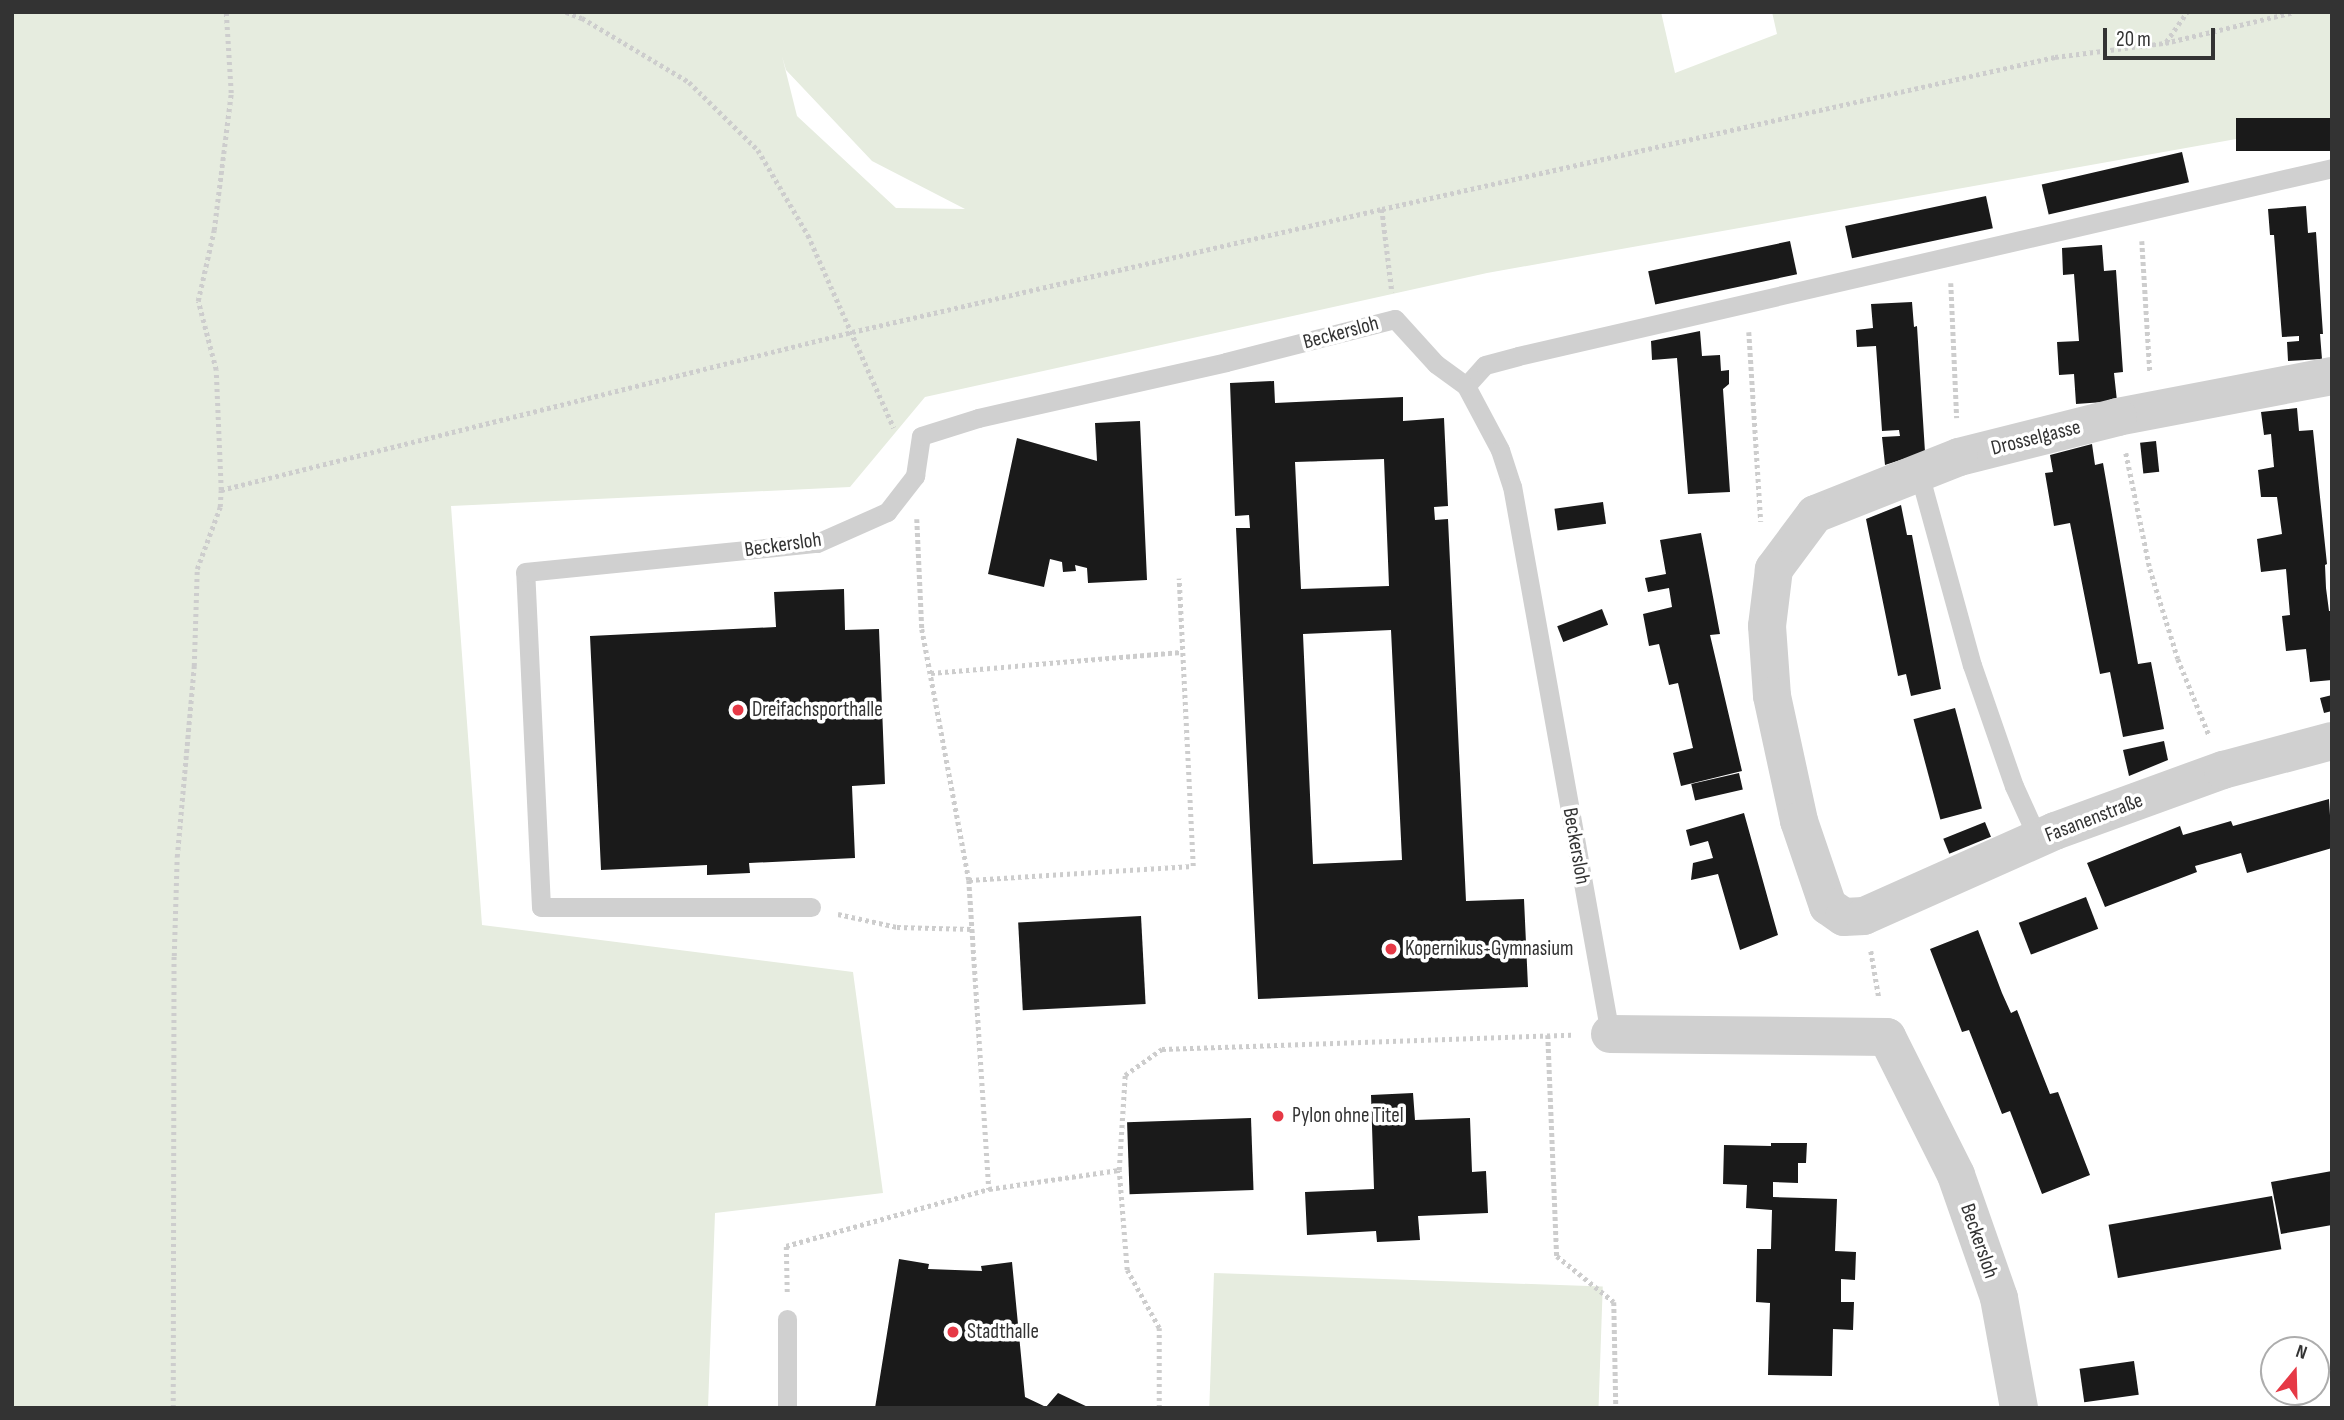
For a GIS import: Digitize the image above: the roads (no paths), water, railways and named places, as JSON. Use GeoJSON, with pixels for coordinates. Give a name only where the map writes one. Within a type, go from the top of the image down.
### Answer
{"type":"FeatureCollection","features":[{"type":"Feature","properties":{"kind":"street","name":"Drosselgasse"},"geometry":{"type":"LineString","coordinates":[[1864,916],[1844,916],[1828,906],[1799,821],[1772,696],[1767,626],[1774,569],[1815,514],[1959,457],[2135,414],[2332,376]]}},
{"type":"Feature","properties":{"kind":"street","name":"Fasanenstraße"},"geometry":{"type":"LineString","coordinates":[[1864,916],[2038,839],[2223,770],[2332,741]]}},
{"type":"Feature","properties":{"kind":"street","name":"Beckersloh"},"geometry":{"type":"LineString","coordinates":[[1610,1034],[1887,1037],[1960,1187],[1999,1298],[2019,1408]]}},
{"type":"Feature","properties":{"kind":"lane"},"geometry":{"type":"LineString","coordinates":[[1466,386],[1485,365],[2332,168]]}},
{"type":"Feature","properties":{"kind":"lane","name":"Beckersloh"},"geometry":{"type":"LineString","coordinates":[[811,907],[541,907],[525,572],[817,543],[887,512],[915,476],[921,436],[978,418],[1226,362],[1395,318],[1436,364],[1466,386],[1500,450],[1512,486],[1610,1034]]}},
{"type":"Feature","properties":{"kind":"lane"},"geometry":{"type":"LineString","coordinates":[[1919,473],[1972,665],[2014,786],[2038,839]]}},
{"type":"Feature","properties":{"kind":"lane"},"geometry":{"type":"LineString","coordinates":[[787,1408],[788,1319]]}},
{"type":"Feature","properties":{"kind":"place","name":"Dreifachsporthalle"},"geometry":{"type":"Point","coordinates":[738,710]}},
{"type":"Feature","properties":{"kind":"place","name":"Kopernikus-Gymnasium"},"geometry":{"type":"Point","coordinates":[1391,949]}},
{"type":"Feature","properties":{"kind":"place","name":"Pylon ohne Titel"},"geometry":{"type":"Point","coordinates":[1278,1116]}},
{"type":"Feature","properties":{"kind":"place","name":"Stadthalle"},"geometry":{"type":"Point","coordinates":[953,1332]}}]}
